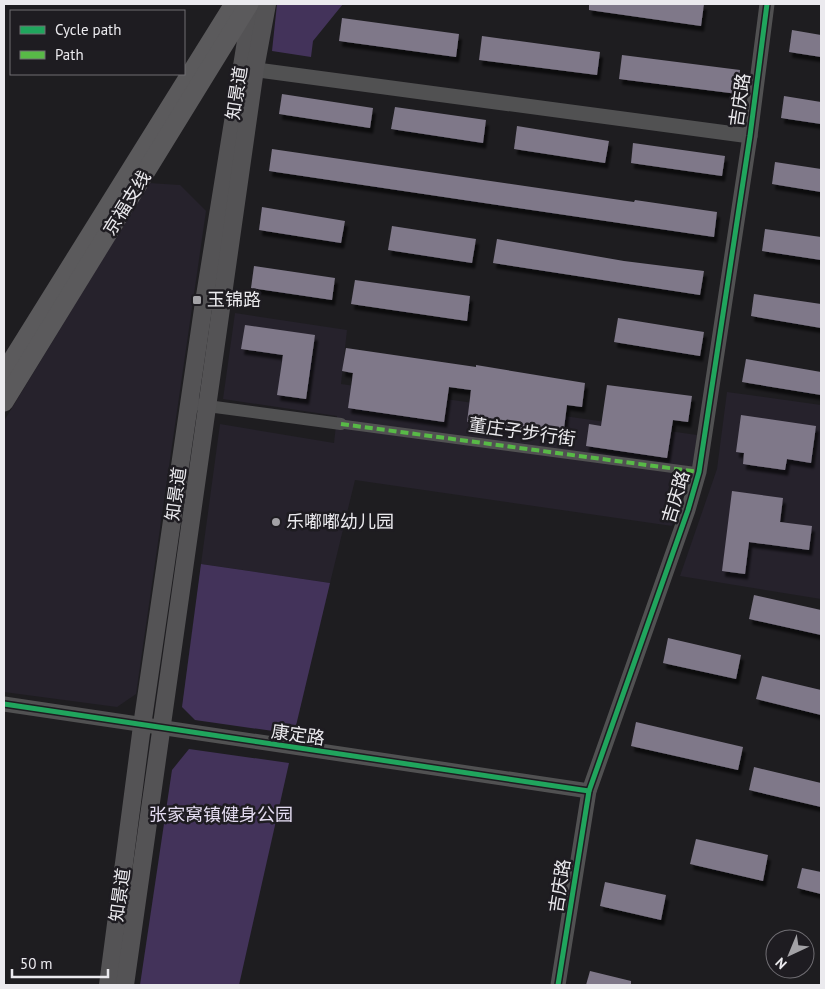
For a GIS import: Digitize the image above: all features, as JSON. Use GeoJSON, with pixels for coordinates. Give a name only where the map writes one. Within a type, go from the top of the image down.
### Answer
{"type":"FeatureCollection","features":[{"type":"Feature","properties":{"kind":"main road","name":"京福支线"},"geometry":{"type":"LineString","coordinates":[[4,372],[234,4]]}},
{"type":"Feature","properties":{"kind":"main road","name":"京福支线"},"geometry":{"type":"LineString","coordinates":[[4,402],[249,4]]}},
{"type":"Feature","properties":{"kind":"main road","name":"知景道"},"geometry":{"type":"LineString","coordinates":[[125,985],[160,728],[199,405],[248,69],[252,4]]}},
{"type":"Feature","properties":{"kind":"main road","name":"知景道"},"geometry":{"type":"LineString","coordinates":[[248,69],[267,4]]}},
{"type":"Feature","properties":{"kind":"main road","name":"知景道"},"geometry":{"type":"LineString","coordinates":[[108,985],[142,726],[199,405]]}},
{"type":"Feature","properties":{"kind":"street","name":"吉庆路"},"geometry":{"type":"LineString","coordinates":[[558,985],[589,791],[688,510],[699,472],[750,136],[767,4]]}},
{"type":"Feature","properties":{"kind":"street"},"geometry":{"type":"LineString","coordinates":[[248,69],[750,136]]}},
{"type":"Feature","properties":{"kind":"street"},"geometry":{"type":"LineString","coordinates":[[199,405],[341,424]]}},
{"type":"Feature","properties":{"kind":"street","name":"董庄子步行街"},"geometry":{"type":"LineString","coordinates":[[341,424],[699,472]]}},
{"type":"Feature","properties":{"kind":"street","name":"康定路"},"geometry":{"type":"LineString","coordinates":[[4,704],[589,791]]}},
{"type":"Feature","properties":{"kind":"shaded area"},"geometry":{"type":"Polygon","coordinates":[[[149,183],[180,185],[206,211],[136,694],[117,707],[4,692],[4,421],[149,183]]]}},
{"type":"Feature","properties":{"kind":"shaded area"},"geometry":{"type":"Polygon","coordinates":[[[235,313],[347,330],[341,384],[697,435],[693,465],[672,526],[355,480],[330,583],[201,564],[220,424],[334,443],[337,416],[223,399],[235,313]]]}},
{"type":"Feature","properties":{"kind":"shaded area"},"geometry":{"type":"Polygon","coordinates":[[[727,392],[821,405],[821,599],[680,576],[717,469],[727,392]]]}},
{"type":"Feature","properties":{"kind":"green space"},"geometry":{"type":"Polygon","coordinates":[[[277,4],[343,4],[313,41],[311,57],[272,51],[277,4]]]}},
{"type":"Feature","properties":{"kind":"green space"},"geometry":{"type":"Polygon","coordinates":[[[201,564],[330,583],[294,734],[195,720],[182,707],[201,564]]]}},
{"type":"Feature","properties":{"kind":"green space","name":"张家窝镇健身公园"},"geometry":{"type":"Polygon","coordinates":[[[189,749],[289,763],[239,985],[140,985],[172,770],[189,749]]]}},
{"type":"Feature","properties":{"kind":"building"},"geometry":{"type":"Polygon","coordinates":[[[589,4],[704,4],[701,26],[589,10],[589,4]]]}},
{"type":"Feature","properties":{"kind":"building"},"geometry":{"type":"Polygon","coordinates":[[[342,18],[459,34],[456,57],[339,41],[342,18]]]}},
{"type":"Feature","properties":{"kind":"building"},"geometry":{"type":"Polygon","coordinates":[[[792,30],[821,35],[821,57],[789,52],[792,30]]]}},
{"type":"Feature","properties":{"kind":"building"},"geometry":{"type":"Polygon","coordinates":[[[482,36],[600,52],[597,75],[479,60],[482,36]]]}},
{"type":"Feature","properties":{"kind":"building"},"geometry":{"type":"Polygon","coordinates":[[[622,55],[740,70],[738,94],[619,79],[622,55]]]}},
{"type":"Feature","properties":{"kind":"building"},"geometry":{"type":"Polygon","coordinates":[[[282,94],[373,108],[370,128],[279,114],[282,94]]]}},
{"type":"Feature","properties":{"kind":"building"},"geometry":{"type":"Polygon","coordinates":[[[784,96],[821,102],[821,124],[781,118],[784,96]]]}},
{"type":"Feature","properties":{"kind":"building"},"geometry":{"type":"Polygon","coordinates":[[[395,107],[486,120],[483,143],[391,129],[395,107]]]}},
{"type":"Feature","properties":{"kind":"building"},"geometry":{"type":"Polygon","coordinates":[[[517,126],[609,141],[605,163],[514,149],[517,126]]]}},
{"type":"Feature","properties":{"kind":"building"},"geometry":{"type":"Polygon","coordinates":[[[633,143],[725,156],[722,176],[631,163],[633,143]]]}},
{"type":"Feature","properties":{"kind":"building"},"geometry":{"type":"Polygon","coordinates":[[[272,149],[634,202],[635,200],[717,212],[714,237],[269,171],[272,149]]]}},
{"type":"Feature","properties":{"kind":"building"},"geometry":{"type":"Polygon","coordinates":[[[775,162],[821,169],[821,192],[772,184],[775,162]]]}},
{"type":"Feature","properties":{"kind":"building"},"geometry":{"type":"Polygon","coordinates":[[[262,207],[345,221],[341,243],[259,230],[262,207]]]}},
{"type":"Feature","properties":{"kind":"building"},"geometry":{"type":"Polygon","coordinates":[[[392,226],[476,239],[472,263],[388,250],[392,226]]]}},
{"type":"Feature","properties":{"kind":"building"},"geometry":{"type":"Polygon","coordinates":[[[765,229],[821,237],[821,260],[762,251],[765,229]]]}},
{"type":"Feature","properties":{"kind":"building"},"geometry":{"type":"Polygon","coordinates":[[[497,239],[624,261],[704,271],[700,295],[493,263],[497,239]]]}},
{"type":"Feature","properties":{"kind":"building"},"geometry":{"type":"Polygon","coordinates":[[[254,266],[335,278],[332,300],[251,288],[254,266]]]}},
{"type":"Feature","properties":{"kind":"building"},"geometry":{"type":"Polygon","coordinates":[[[355,280],[470,296],[467,321],[351,304],[355,280]]]}},
{"type":"Feature","properties":{"kind":"building"},"geometry":{"type":"Polygon","coordinates":[[[754,294],[821,304],[821,328],[751,316],[754,294]]]}},
{"type":"Feature","properties":{"kind":"building"},"geometry":{"type":"Polygon","coordinates":[[[618,318],[704,332],[700,356],[614,342],[618,318]]]}},
{"type":"Feature","properties":{"kind":"building"},"geometry":{"type":"Polygon","coordinates":[[[245,325],[315,335],[306,399],[277,395],[283,355],[241,349],[245,325]]]}},
{"type":"Feature","properties":{"kind":"building"},"geometry":{"type":"Polygon","coordinates":[[[346,348],[476,367],[476,365],[585,383],[582,407],[567,405],[563,436],[467,422],[471,390],[449,387],[444,422],[348,408],[353,373],[342,371],[346,348]]]}},
{"type":"Feature","properties":{"kind":"building"},"geometry":{"type":"Polygon","coordinates":[[[746,359],[821,372],[821,395],[742,382],[746,359]]]}},
{"type":"Feature","properties":{"kind":"building"},"geometry":{"type":"Polygon","coordinates":[[[607,385],[692,396],[688,422],[673,420],[667,458],[586,446],[589,424],[601,426],[607,385]]]}},
{"type":"Feature","properties":{"kind":"building"},"geometry":{"type":"Polygon","coordinates":[[[741,415],[816,426],[811,463],[787,459],[785,470],[743,464],[744,453],[736,452],[741,415]]]}},
{"type":"Feature","properties":{"kind":"building"},"geometry":{"type":"Polygon","coordinates":[[[732,491],[783,498],[780,522],[812,526],[809,550],[749,542],[745,574],[722,571],[732,491]]]}},
{"type":"Feature","properties":{"kind":"building"},"geometry":{"type":"Polygon","coordinates":[[[754,595],[821,610],[821,635],[749,619],[754,595]]]}},
{"type":"Feature","properties":{"kind":"building"},"geometry":{"type":"Polygon","coordinates":[[[668,638],[741,655],[736,679],[663,663],[668,638]]]}},
{"type":"Feature","properties":{"kind":"building"},"geometry":{"type":"Polygon","coordinates":[[[762,676],[821,690],[821,715],[756,699],[762,676]]]}},
{"type":"Feature","properties":{"kind":"building"},"geometry":{"type":"Polygon","coordinates":[[[636,722],[743,747],[738,770],[631,746],[636,722]]]}},
{"type":"Feature","properties":{"kind":"building"},"geometry":{"type":"Polygon","coordinates":[[[754,767],[821,783],[821,807],[749,790],[754,767]]]}},
{"type":"Feature","properties":{"kind":"building"},"geometry":{"type":"Polygon","coordinates":[[[696,839],[768,855],[763,881],[690,864],[696,839]]]}},
{"type":"Feature","properties":{"kind":"building"},"geometry":{"type":"Polygon","coordinates":[[[802,868],[821,872],[821,894],[797,888],[802,868]]]}},
{"type":"Feature","properties":{"kind":"building"},"geometry":{"type":"Polygon","coordinates":[[[605,882],[666,895],[661,920],[600,906],[605,882]]]}},
{"type":"Feature","properties":{"kind":"building"},"geometry":{"type":"Polygon","coordinates":[[[590,971],[631,981],[631,985],[586,985],[590,971]]]}},
{"type":"Feature","properties":{"kind":"marked path"},"geometry":{"type":"LineString","coordinates":[[341,424],[699,472]]}},
{"type":"Feature","properties":{"kind":"cycle path"},"geometry":{"type":"LineString","coordinates":[[558,985],[589,791],[688,510],[699,472],[750,136],[767,4]]}},
{"type":"Feature","properties":{"kind":"cycle path"},"geometry":{"type":"LineString","coordinates":[[4,704],[589,791]]}},
{"type":"Feature","properties":{"kind":"place","name":"玉锦路"},"geometry":{"type":"Point","coordinates":[197,300]}},
{"type":"Feature","properties":{"kind":"place","name":"乐嘟嘟幼儿园"},"geometry":{"type":"Point","coordinates":[276,522]}}]}
